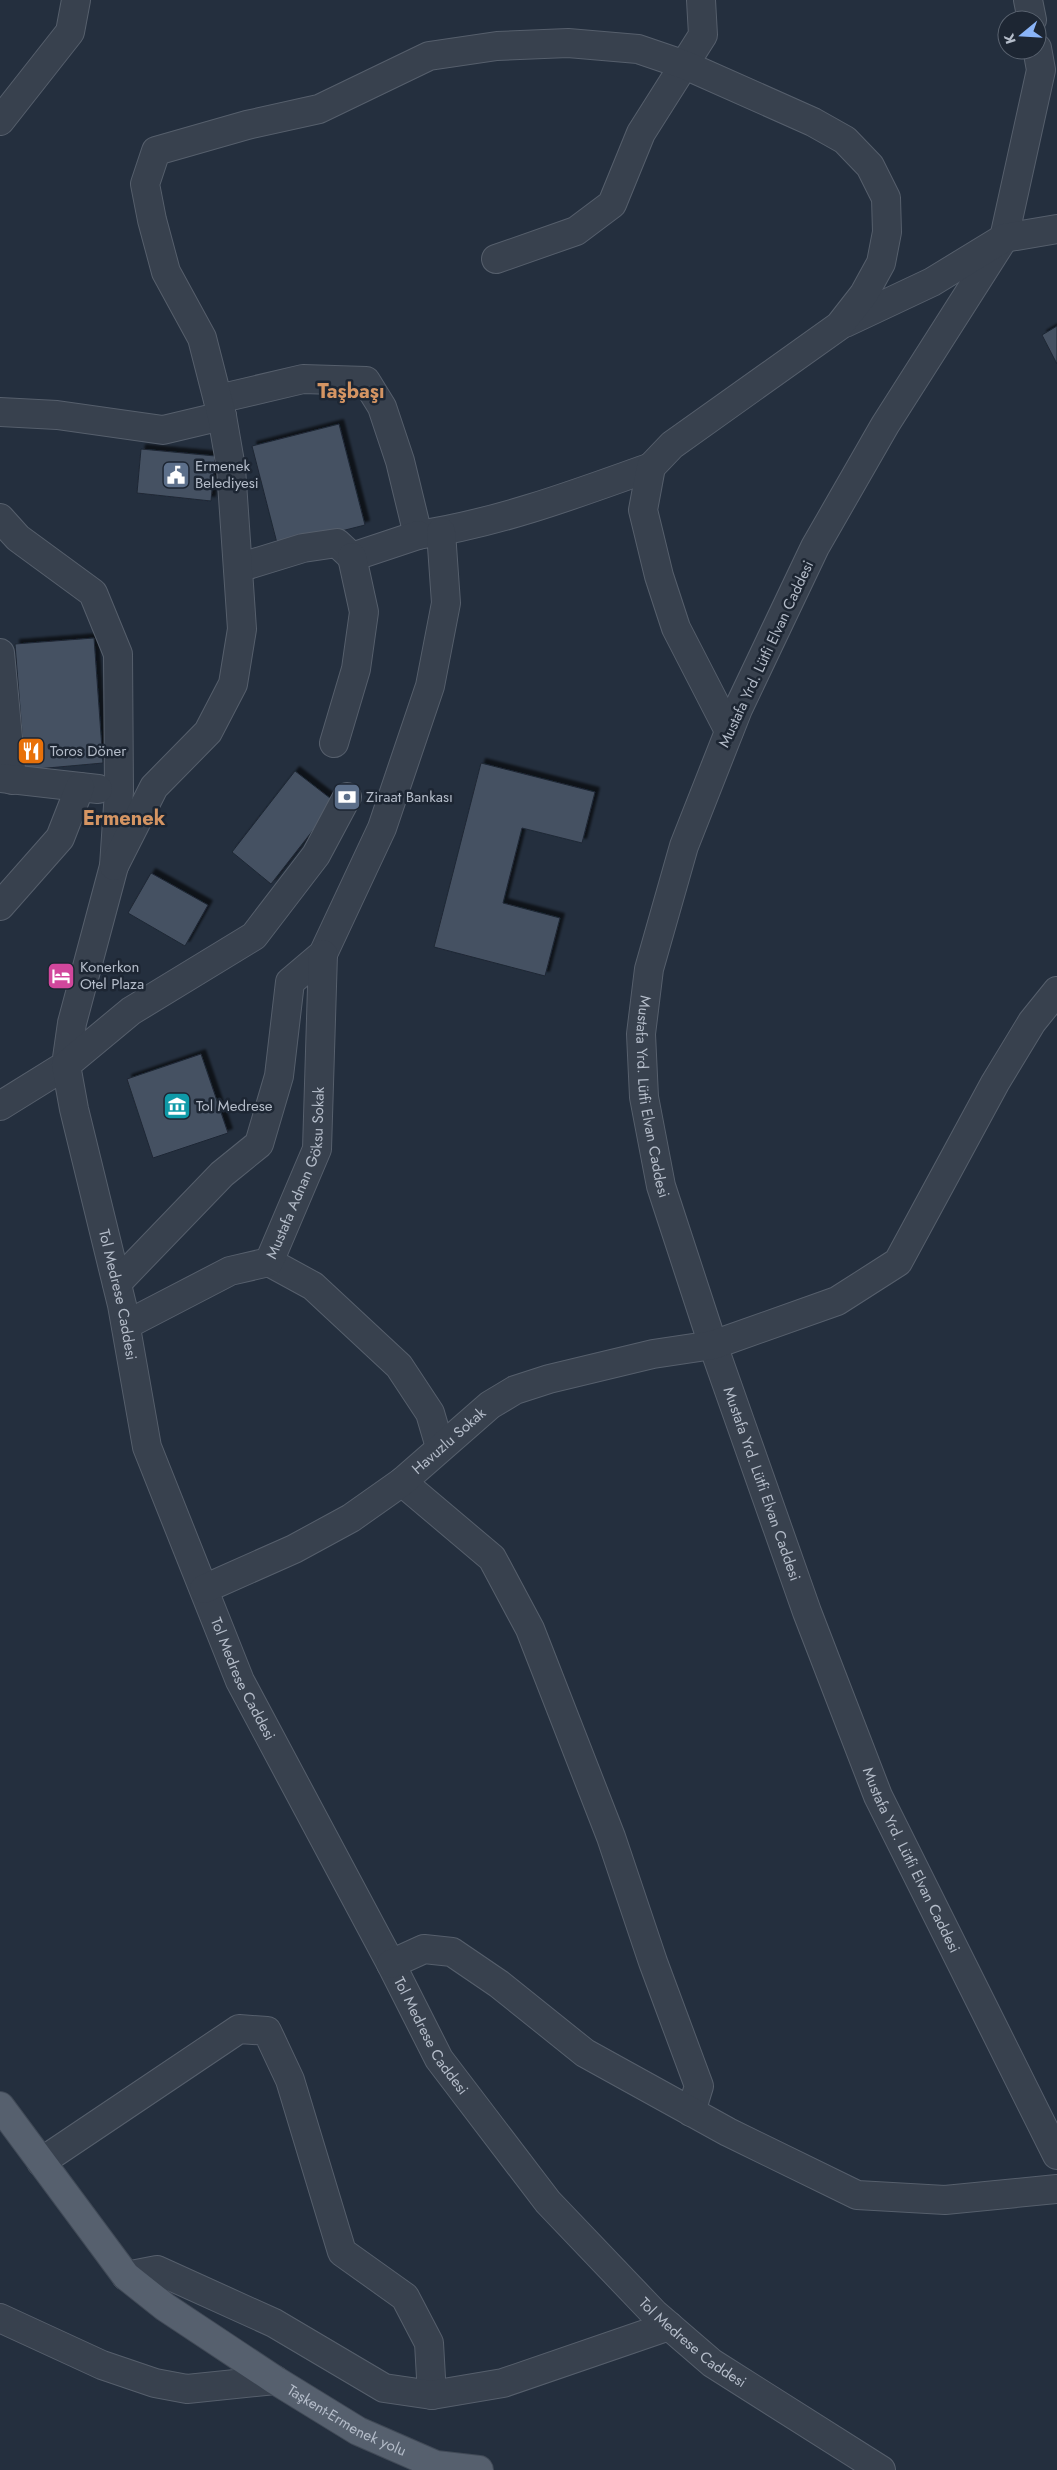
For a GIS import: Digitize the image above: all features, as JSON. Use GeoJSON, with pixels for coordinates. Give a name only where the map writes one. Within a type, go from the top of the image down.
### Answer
{"type":"FeatureCollection","features":[{"type":"Feature","properties":{"kind":"main road","name":"Taşkent-Ermenek yolu"},"geometry":{"type":"LineString","coordinates":[[0,2106],[126,2276],[165,2307],[275,2380],[358,2431],[436,2465],[479,2470]]}},
{"type":"Feature","properties":{"kind":"street"},"geometry":{"type":"LineString","coordinates":[[0,121],[70,32],[76,0]]}},
{"type":"Feature","properties":{"kind":"street"},"geometry":{"type":"LineString","coordinates":[[496,259],[576,232],[612,204],[641,133],[703,35],[701,0]]}},
{"type":"Feature","properties":{"kind":"street"},"geometry":{"type":"LineString","coordinates":[[114,866],[154,787],[208,732],[233,684],[242,629],[231,468],[220,408],[202,338],[166,272],[152,220],[145,184],[156,151],[247,125],[319,109],[429,56],[497,46],[568,43],[638,49],[685,66],[812,122],[845,140],[870,166],[886,198],[887,232],[881,263],[864,294],[839,326]]}},
{"type":"Feature","properties":{"kind":"street","name":"Mustafa Yrd. Lütfi Elvan Caddesi"},"geometry":{"type":"LineString","coordinates":[[1039,60],[1041,70],[1004,238],[885,425],[815,547],[738,709],[684,846],[648,969],[641,1034],[644,1098],[661,1186],[713,1345],[807,1612],[878,1796],[1057,2155]]}},
{"type":"Feature","properties":{"kind":"street"},"geometry":{"type":"LineString","coordinates":[[352,557],[429,533],[558,500],[651,467],[672,445],[839,326],[932,282],[1004,238],[1057,230]]}},
{"type":"Feature","properties":{"kind":"street"},"geometry":{"type":"LineString","coordinates":[[0,412],[57,415],[163,430],[303,379],[366,381],[382,407],[400,461],[429,533],[446,603],[430,686],[382,828],[323,954],[290,982],[279,1076],[259,1144],[222,1174],[117,1283]]}},
{"type":"Feature","properties":{"kind":"street"},"geometry":{"type":"LineString","coordinates":[[651,467],[643,510],[659,576],[676,628],[729,731]]}},
{"type":"Feature","properties":{"kind":"street"},"geometry":{"type":"LineString","coordinates":[[0,518],[18,538],[93,593],[118,654],[119,791],[114,866]]}},
{"type":"Feature","properties":{"kind":"street"},"geometry":{"type":"LineString","coordinates":[[238,568],[303,548],[337,543],[352,557],[364,612],[356,668],[334,743]]}},
{"type":"Feature","properties":{"kind":"street"},"geometry":{"type":"LineString","coordinates":[[0,653],[6,779],[119,791]]}},
{"type":"Feature","properties":{"kind":"street"},"geometry":{"type":"LineString","coordinates":[[0,906],[60,838],[80,787]]}},
{"type":"Feature","properties":{"kind":"street"},"geometry":{"type":"LineString","coordinates":[[0,1106],[66,1065],[131,1011],[254,936],[316,855],[347,797]]}},
{"type":"Feature","properties":{"kind":"street","name":"Tol Medrese Caddesi"},"geometry":{"type":"LineString","coordinates":[[114,866],[72,1023],[66,1065],[74,1109],[126,1325],[147,1447],[240,1681],[391,1964],[439,2059],[548,2202],[654,2313],[712,2363],[881,2470]]}},
{"type":"Feature","properties":{"kind":"street","name":"Mustafa Adnan Göksu Sokak"},"geometry":{"type":"LineString","coordinates":[[126,1325],[230,1271],[269,1262],[318,1149],[323,954]]}},
{"type":"Feature","properties":{"kind":"street","name":"Havuzlu Sokak"},"geometry":{"type":"LineString","coordinates":[[204,1589],[294,1550],[351,1518],[402,1482],[490,1405],[515,1390],[549,1378],[653,1354],[713,1345],[837,1301],[898,1262],[995,1083],[1032,1022],[1057,991]]}},
{"type":"Feature","properties":{"kind":"street"},"geometry":{"type":"LineString","coordinates":[[269,1262],[313,1286],[399,1366],[430,1413],[440,1447]]}},
{"type":"Feature","properties":{"kind":"street"},"geometry":{"type":"LineString","coordinates":[[402,1482],[492,1558],[530,1629],[611,1837],[653,1962],[698,2086],[691,2112]]}},
{"type":"Feature","properties":{"kind":"street"},"geometry":{"type":"LineString","coordinates":[[391,1964],[424,1949],[452,1952],[499,1984],[585,2053],[691,2112],[858,2195],[945,2200],[1057,2189]]}},
{"type":"Feature","properties":{"kind":"street"},"geometry":{"type":"LineString","coordinates":[[41,2162],[239,2029],[267,2031],[290,2080],[342,2252],[405,2297],[429,2343],[432,2395]]}},
{"type":"Feature","properties":{"kind":"street"},"geometry":{"type":"LineString","coordinates":[[126,2276],[157,2270],[274,2323],[384,2388],[432,2395],[503,2383],[669,2326]]}},
{"type":"Feature","properties":{"kind":"street"},"geometry":{"type":"LineString","coordinates":[[0,2318],[102,2365],[155,2383],[187,2388],[275,2380]]}},
{"type":"Feature","properties":{"kind":"building"},"geometry":{"type":"Polygon","coordinates":[[[1057,326],[1057,364],[1042,335],[1057,326]]]}},
{"type":"Feature","properties":{"kind":"building"},"geometry":{"type":"Polygon","coordinates":[[[339,424],[365,525],[278,547],[252,446],[339,424]]]}},
{"type":"Feature","properties":{"kind":"building","name":"Ermenek Belediyesi"},"geometry":{"type":"Polygon","coordinates":[[[141,449],[215,456],[211,501],[137,493],[141,449]]]}},
{"type":"Feature","properties":{"kind":"building"},"geometry":{"type":"Polygon","coordinates":[[[94,638],[103,763],[25,770],[15,644],[94,638]]]}},
{"type":"Feature","properties":{"kind":"building"},"geometry":{"type":"Polygon","coordinates":[[[481,763],[595,792],[582,843],[522,828],[503,903],[560,918],[545,976],[434,947],[481,763]]]}},
{"type":"Feature","properties":{"kind":"building"},"geometry":{"type":"Polygon","coordinates":[[[295,771],[335,802],[271,884],[232,852],[295,771]]]}},
{"type":"Feature","properties":{"kind":"building"},"geometry":{"type":"Polygon","coordinates":[[[151,873],[208,905],[185,946],[128,913],[151,873]]]}},
{"type":"Feature","properties":{"kind":"building","name":"Tol Medrese"},"geometry":{"type":"Polygon","coordinates":[[[201,1054],[228,1133],[153,1158],[127,1079],[201,1054]]]}},
{"type":"Feature","properties":{"kind":"place","name":"Ermenek Belediyesi"},"geometry":{"type":"Point","coordinates":[176,475]}},
{"type":"Feature","properties":{"kind":"place","name":"Toros Döner"},"geometry":{"type":"Point","coordinates":[31,751]}},
{"type":"Feature","properties":{"kind":"place","name":"Ziraat Bankası"},"geometry":{"type":"Point","coordinates":[347,797]}},
{"type":"Feature","properties":{"kind":"place","name":"Konerkon Otel Plaza"},"geometry":{"type":"Point","coordinates":[61,976]}},
{"type":"Feature","properties":{"kind":"place","name":"Tol Medrese"},"geometry":{"type":"Point","coordinates":[177,1106]}},
{"type":"Feature","properties":{"kind":"district","name":"Taşbaşı"},"geometry":{"type":"Point","coordinates":[351,391]}},
{"type":"Feature","properties":{"kind":"district","name":"Ermenek"},"geometry":{"type":"Point","coordinates":[124,818]}}]}
